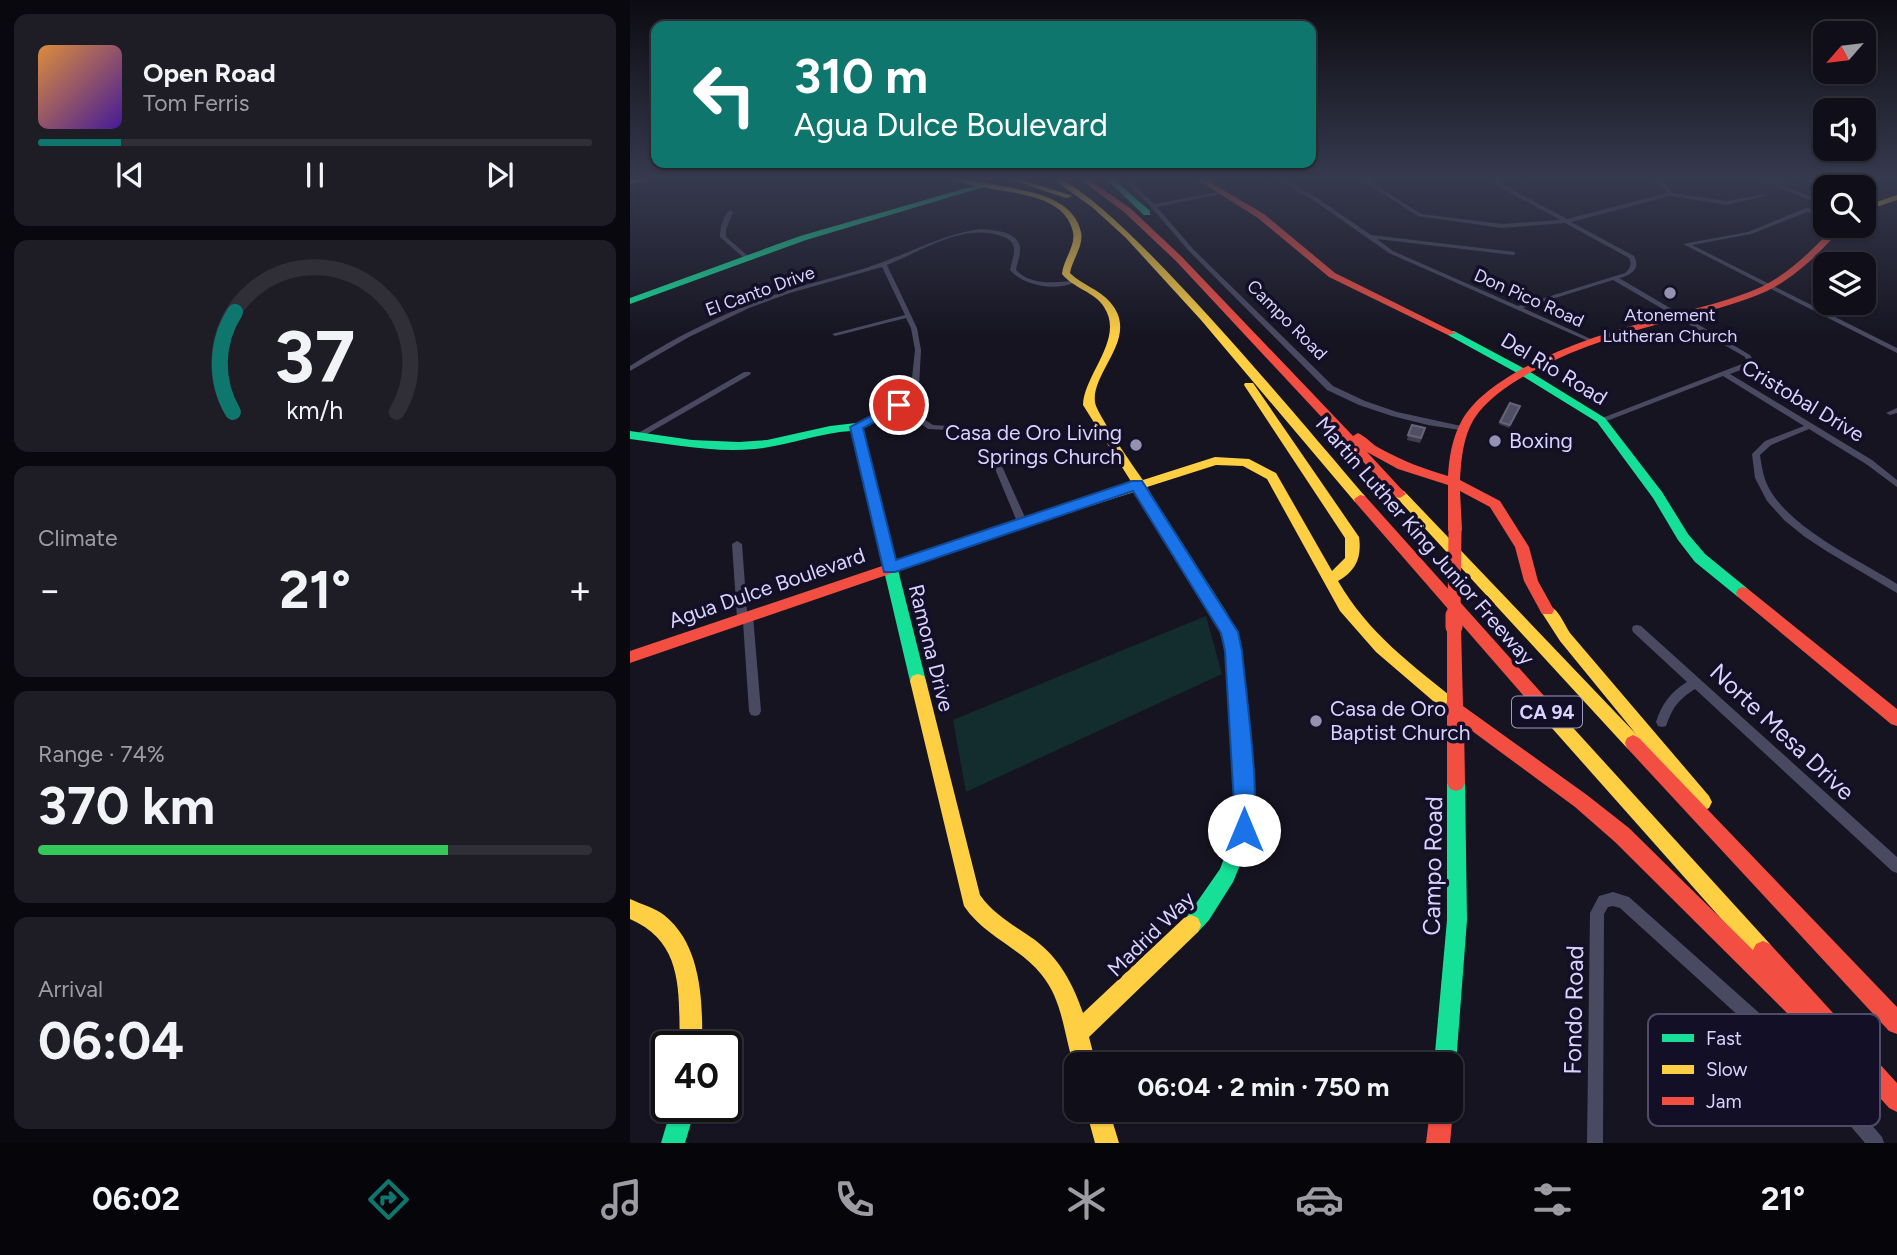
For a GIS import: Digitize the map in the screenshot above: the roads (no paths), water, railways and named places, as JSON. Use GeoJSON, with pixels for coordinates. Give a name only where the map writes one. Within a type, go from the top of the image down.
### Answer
{"type":"FeatureCollection","features":[{"type":"Feature","properties":{"kind":"main road"},"geometry":{"type":"LineString","coordinates":[[630,301],[747,257],[833,230]]}},
{"type":"Feature","properties":{"kind":"main road"},"geometry":{"type":"LineString","coordinates":[[1073,282],[1065,268],[1077,246],[1077,230]]}},
{"type":"Feature","properties":{"kind":"main road","name":"Martin Luther King Junior Freeway"},"geometry":{"type":"LineString","coordinates":[[1123,230],[1204,318],[1467,623],[1819,1014]]}},
{"type":"Feature","properties":{"kind":"main road","name":"Martin Luther King Junior Freeway"},"geometry":{"type":"LineString","coordinates":[[1149,230],[1897,1023]]}},
{"type":"Feature","properties":{"kind":"main road"},"geometry":{"type":"LineString","coordinates":[[1158,230],[1179,259]]}},
{"type":"Feature","properties":{"kind":"main road","name":"Del Rio Road"},"geometry":{"type":"LineString","coordinates":[[1278,230],[1332,275],[1404,308],[1523,372],[1601,420],[1658,495],[1683,537],[1700,558],[1897,719]]}},
{"type":"Feature","properties":{"kind":"main road"},"geometry":{"type":"LineString","coordinates":[[1463,429],[1478,404],[1523,372],[1555,354],[1590,340],[1742,297],[1768,286],[1812,257],[1829,238]]}},
{"type":"Feature","properties":{"kind":"main road","name":"Madrid Way"},"geometry":{"type":"LineString","coordinates":[[1073,282],[1102,298],[1114,313],[1113,350],[1089,388],[1088,400],[1229,632],[1234,651],[1245,804],[1244,830],[1232,871],[1208,909],[1076,1034]]}},
{"type":"Feature","properties":{"kind":"main road"},"geometry":{"type":"LineString","coordinates":[[1204,318],[1352,537],[1356,551],[1353,564],[1347,571],[1328,580]]}},
{"type":"Feature","properties":{"kind":"main road"},"geometry":{"type":"LineString","coordinates":[[1244,328],[1371,449],[1402,466],[1453,482],[1485,496],[1504,516],[1522,547],[1531,581],[1564,637],[1722,824],[1755,873]]}},
{"type":"Feature","properties":{"kind":"main road"},"geometry":{"type":"LineString","coordinates":[[633,435],[725,446],[753,446],[822,429],[856,427]]}},
{"type":"Feature","properties":{"kind":"main road","name":"Ramona Drive"},"geometry":{"type":"LineString","coordinates":[[856,427],[971,899],[988,922],[1046,963],[1065,997],[1081,1052]]}},
{"type":"Feature","properties":{"kind":"main road","name":"Campo Road"},"geometry":{"type":"LineString","coordinates":[[1446,1052],[1457,923],[1457,825],[1452,707],[1455,530],[1453,482],[1463,429]]}},
{"type":"Feature","properties":{"kind":"main road","name":"Agua Dulce Boulevard"},"geometry":{"type":"LineString","coordinates":[[630,657],[1137,484],[1217,460],[1239,460],[1261,468],[1278,485],[1345,607],[1381,648],[1452,707],[1566,790],[1621,834],[1804,1014]]}},
{"type":"Feature","properties":{"kind":"main road"},"geometry":{"type":"LineString","coordinates":[[630,909],[657,923],[679,954],[690,993],[691,1031]]}},
{"type":"Feature","properties":{"kind":"main road","name":"Martin Luther King Junior Freeway"},"geometry":{"type":"LineString","coordinates":[[1880,1081],[1897,1100]]}},
{"type":"Feature","properties":{"kind":"main road","name":"Agua Dulce Boulevard"},"geometry":{"type":"LineString","coordinates":[[1880,1092],[1897,1109]]}},
{"type":"Feature","properties":{"kind":"main road"},"geometry":{"type":"LineString","coordinates":[[673,1143],[679,1122]]}},
{"type":"Feature","properties":{"kind":"main road"},"geometry":{"type":"LineString","coordinates":[[1101,1122],[1107,1143]]}},
{"type":"Feature","properties":{"kind":"main road"},"geometry":{"type":"LineString","coordinates":[[1438,1143],[1440,1122]]}},
{"type":"Feature","properties":{"kind":"street"},"geometry":{"type":"LineString","coordinates":[[723,230],[723,237],[747,257]]}},
{"type":"Feature","properties":{"kind":"street","name":"Campo Road"},"geometry":{"type":"LineString","coordinates":[[1174,230],[1330,388],[1382,412],[1463,429]]}},
{"type":"Feature","properties":{"kind":"street","name":"Don Pico Road"},"geometry":{"type":"LineString","coordinates":[[1360,230],[1393,253],[1590,340]]}},
{"type":"Feature","properties":{"kind":"street"},"geometry":{"type":"LineString","coordinates":[[1517,309],[1632,270],[1632,257],[1584,230]]}},
{"type":"Feature","properties":{"kind":"street"},"geometry":{"type":"LineString","coordinates":[[1756,230],[1686,244],[1897,351]]}},
{"type":"Feature","properties":{"kind":"street","name":"El Canto Drive"},"geometry":{"type":"LineString","coordinates":[[630,369],[691,332],[786,293],[884,264],[960,234],[994,231],[1010,237],[1017,244],[1013,267],[1018,276],[1041,283],[1073,282]]}},
{"type":"Feature","properties":{"kind":"street"},"geometry":{"type":"LineString","coordinates":[[1370,237],[1513,253]]}},
{"type":"Feature","properties":{"kind":"street"},"geometry":{"type":"LineString","coordinates":[[856,427],[899,405],[915,387],[917,343],[908,316],[884,264]]}},
{"type":"Feature","properties":{"kind":"street","name":"Cristobal Drive"},"geometry":{"type":"LineString","coordinates":[[1614,278],[1748,356],[1751,363],[1725,374]]}},
{"type":"Feature","properties":{"kind":"street"},"geometry":{"type":"LineString","coordinates":[[835,334],[908,316]]}},
{"type":"Feature","properties":{"kind":"street"},"geometry":{"type":"LineString","coordinates":[[633,435],[747,373]]}},
{"type":"Feature","properties":{"kind":"street"},"geometry":{"type":"LineString","coordinates":[[1601,420],[1725,374]]}},
{"type":"Feature","properties":{"kind":"street","name":"Cristobal Drive"},"geometry":{"type":"LineString","coordinates":[[1725,374],[1869,462],[1897,485]]}},
{"type":"Feature","properties":{"kind":"street"},"geometry":{"type":"LineString","coordinates":[[899,405],[931,426],[944,428]]}},
{"type":"Feature","properties":{"kind":"street"},"geometry":{"type":"LineString","coordinates":[[1810,426],[1768,443],[1756,454],[1757,469],[1771,500],[1790,522],[1897,589]]}},
{"type":"Feature","properties":{"kind":"street"},"geometry":{"type":"LineString","coordinates":[[997,464],[1023,524]]}},
{"type":"Feature","properties":{"kind":"street"},"geometry":{"type":"LineString","coordinates":[[737,544],[755,711]]}},
{"type":"Feature","properties":{"kind":"street","name":"Norte Mesa Drive"},"geometry":{"type":"LineString","coordinates":[[1637,629],[1897,866]]}},
{"type":"Feature","properties":{"kind":"street"},"geometry":{"type":"LineString","coordinates":[[1662,722],[1665,708],[1679,693],[1696,682]]}},
{"type":"Feature","properties":{"kind":"street","name":"Fondo Road"},"geometry":{"type":"LineString","coordinates":[[1595,1143],[1597,913],[1604,901],[1613,899],[1624,902],[1748,1014]]}},
{"type":"Feature","properties":{"kind":"street","name":"Fondo Road"},"geometry":{"type":"LineString","coordinates":[[1862,1126],[1876,1143]]}},
{"type":"Feature","properties":{"kind":"place","name":"Atonement Lutheran Church"},"geometry":{"type":"Point","coordinates":[1670,293]}},
{"type":"Feature","properties":{"kind":"place","name":"Boxing"},"geometry":{"type":"Point","coordinates":[1495,441]}},
{"type":"Feature","properties":{"kind":"place","name":"Casa de Oro Living Springs Church"},"geometry":{"type":"Point","coordinates":[1136,445]}},
{"type":"Feature","properties":{"kind":"place","name":"Casa de Oro Baptist Church"},"geometry":{"type":"Point","coordinates":[1316,721]}}]}
